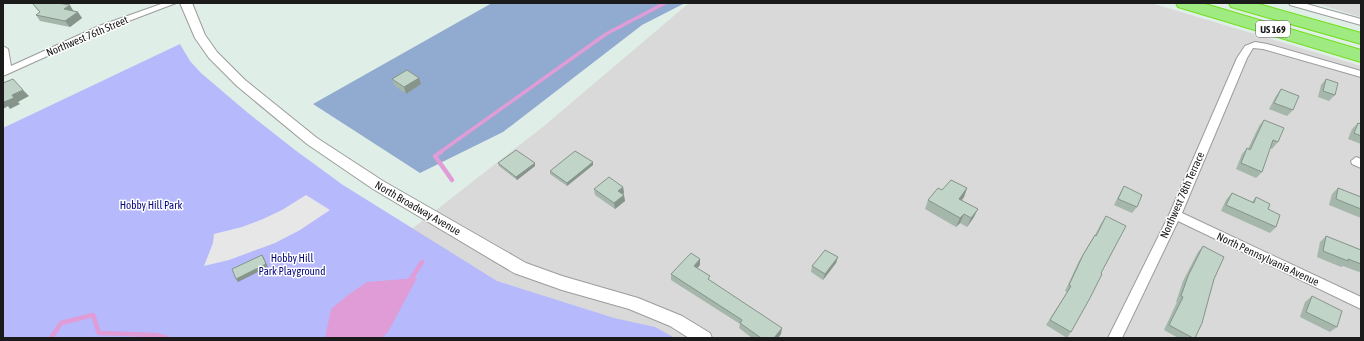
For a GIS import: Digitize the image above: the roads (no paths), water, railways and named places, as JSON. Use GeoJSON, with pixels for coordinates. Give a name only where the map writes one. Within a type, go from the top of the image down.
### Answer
{"type":"FeatureCollection","features":[{"type":"Feature","properties":{"kind":"highway","name":"US 169"},"geometry":{"type":"LineString","coordinates":[[1184,3],[1361,56]]}},
{"type":"Feature","properties":{"kind":"highway","name":"US 169"},"geometry":{"type":"LineString","coordinates":[[1237,3],[1361,39]]}},
{"type":"Feature","properties":{"kind":"street","name":"Northwest 76th Street"},"geometry":{"type":"LineString","coordinates":[[5,72],[102,28],[172,3]]}},
{"type":"Feature","properties":{"kind":"street","name":"North Broadway Avenue"},"geometry":{"type":"LineString","coordinates":[[186,3],[199,34],[206,45],[213,55],[241,83],[312,141],[378,185],[520,268],[562,283],[632,303],[676,321],[704,338]]}},
{"type":"Feature","properties":{"kind":"street"},"geometry":{"type":"LineString","coordinates":[[1293,3],[1361,22]]}},
{"type":"Feature","properties":{"kind":"street","name":"Northwest 78th Terrace"},"geometry":{"type":"LineString","coordinates":[[1115,338],[1174,215],[1246,51],[1252,44],[1264,46],[1361,74]]}},
{"type":"Feature","properties":{"kind":"street"},"geometry":{"type":"LineString","coordinates":[[3,49],[5,72]]}},
{"type":"Feature","properties":{"kind":"street","name":"North Pennsylvania Avenue"},"geometry":{"type":"LineString","coordinates":[[1174,215],[1361,303]]}},
{"type":"Feature","properties":{"kind":"waterway"},"geometry":{"type":"LineString","coordinates":[[439,153],[606,34],[665,3]]}},
{"type":"Feature","properties":{"kind":"waterway"},"geometry":{"type":"LineString","coordinates":[[441,152],[435,156],[452,180]]}},
{"type":"Feature","properties":{"kind":"waterway"},"geometry":{"type":"LineString","coordinates":[[409,282],[422,262]]}},
{"type":"Feature","properties":{"kind":"waterway"},"geometry":{"type":"LineString","coordinates":[[51,338],[61,323],[93,315],[99,333],[156,335],[167,338]]}},
{"type":"Feature","properties":{"kind":"park label","name":"Hobby Hill Park"},"geometry":{"type":"Point","coordinates":[151,205]}},
{"type":"Feature","properties":{"kind":"park label","name":"Hobby Hill Park Playground"},"geometry":{"type":"Point","coordinates":[292,264]}}]}
